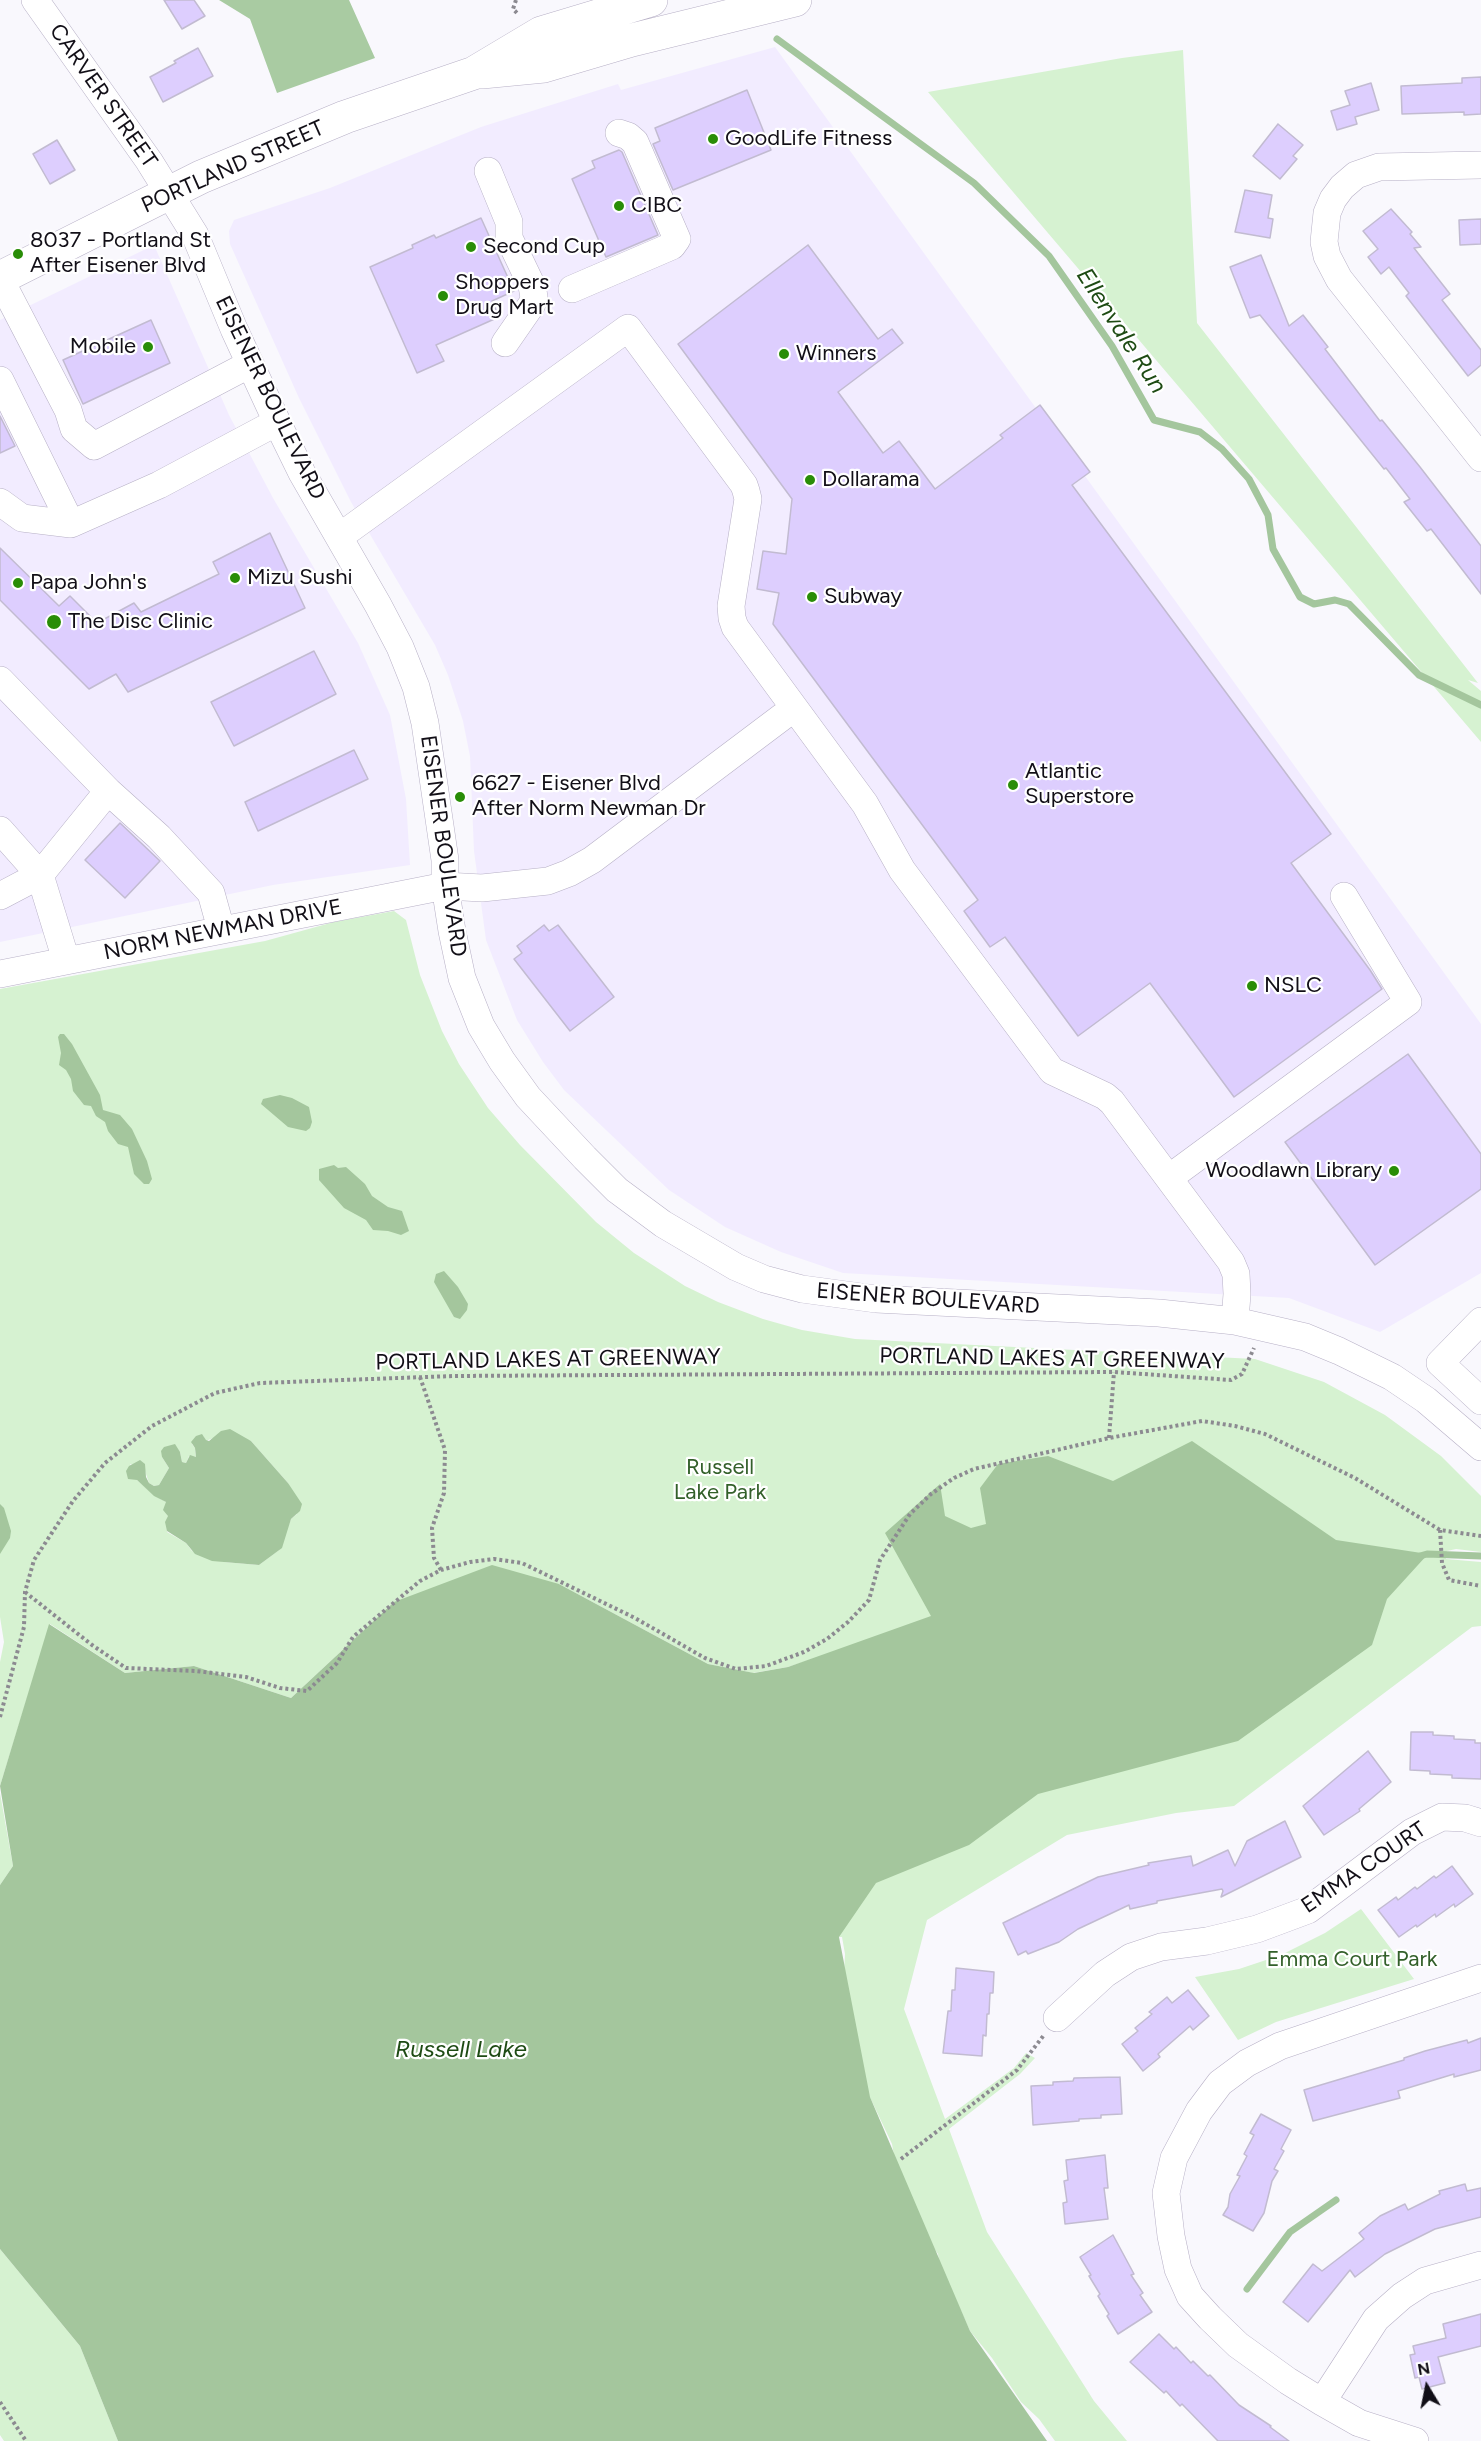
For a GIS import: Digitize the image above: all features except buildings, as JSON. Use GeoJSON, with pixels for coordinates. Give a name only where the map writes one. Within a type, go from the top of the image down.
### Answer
{"type":"FeatureCollection","features":[{"type":"Feature","properties":{"kind":"main road","name":"PORTLAND STREET"},"geometry":{"type":"LineString","coordinates":[[0,279],[201,177],[345,117],[474,73],[541,33],[651,0]]}},
{"type":"Feature","properties":{"kind":"main road","name":"PORTLAND STREET"},"geometry":{"type":"LineString","coordinates":[[474,73],[544,66],[632,39],[795,0]]}},
{"type":"Feature","properties":{"kind":"street","name":"CARVER STREET"},"geometry":{"type":"LineString","coordinates":[[35,0],[169,194]]}},
{"type":"Feature","properties":{"kind":"street"},"geometry":{"type":"LineString","coordinates":[[572,289],[672,246],[677,239],[635,142],[619,133]]}},
{"type":"Feature","properties":{"kind":"street"},"geometry":{"type":"LineString","coordinates":[[1481,165],[1369,169],[1356,175],[1342,187],[1327,213],[1324,227],[1326,256],[1338,279],[1481,458]]}},
{"type":"Feature","properties":{"kind":"street"},"geometry":{"type":"LineString","coordinates":[[488,171],[509,222],[509,238],[532,286],[534,297],[532,304],[505,343]]}},
{"type":"Feature","properties":{"kind":"street","name":"EISENER BOULEVARD"},"geometry":{"type":"LineString","coordinates":[[169,194],[195,235],[250,364],[302,473],[378,605],[400,647],[416,687],[433,767],[446,860],[445,886],[452,931],[466,988],[481,1026],[502,1061],[528,1097],[617,1190],[663,1224],[725,1262],[764,1279],[802,1289],[876,1299],[1159,1313],[1235,1321],[1305,1337],[1340,1351],[1392,1377],[1426,1400],[1481,1447]]}},
{"type":"Feature","properties":{"kind":"street"},"geometry":{"type":"LineString","coordinates":[[0,279],[68,410],[74,429],[94,446],[250,364]]}},
{"type":"Feature","properties":{"kind":"street"},"geometry":{"type":"LineString","coordinates":[[339,537],[628,328],[744,485],[747,499],[731,606],[732,618],[741,636],[865,804],[902,870],[1052,1071],[1105,1096],[1112,1102],[1231,1262],[1236,1274],[1235,1321]]}},
{"type":"Feature","properties":{"kind":"street"},"geometry":{"type":"LineString","coordinates":[[0,380],[71,524]]}},
{"type":"Feature","properties":{"kind":"street"},"geometry":{"type":"LineString","coordinates":[[0,502],[22,518],[71,524],[159,485],[277,423]]}},
{"type":"Feature","properties":{"kind":"street"},"geometry":{"type":"LineString","coordinates":[[0,680],[108,791],[159,837],[211,893],[221,930]]}},
{"type":"Feature","properties":{"kind":"street","name":"NORM NEWMAN DRIVE"},"geometry":{"type":"LineString","coordinates":[[0,974],[445,886],[482,888],[548,880],[569,873],[592,860],[794,708]]}},
{"type":"Feature","properties":{"kind":"street"},"geometry":{"type":"LineString","coordinates":[[0,896],[40,875],[108,791]]}},
{"type":"Feature","properties":{"kind":"street"},"geometry":{"type":"LineString","coordinates":[[0,830],[40,875],[66,960]]}},
{"type":"Feature","properties":{"kind":"street"},"geometry":{"type":"LineString","coordinates":[[1169,1178],[1408,1002],[1344,896]]}},
{"type":"Feature","properties":{"kind":"street"},"geometry":{"type":"LineString","coordinates":[[1481,1321],[1440,1364],[1481,1401]]}},
{"type":"Feature","properties":{"kind":"street"},"geometry":{"type":"LineString","coordinates":[[1426,1400],[1450,1372]]}},
{"type":"Feature","properties":{"kind":"street","name":"EMMA COURT"},"geometry":{"type":"LineString","coordinates":[[1057,2018],[1105,1974],[1131,1957],[1161,1947],[1207,1941],[1257,1929],[1308,1910],[1412,1832],[1442,1817],[1465,1818],[1481,1823]]}},
{"type":"Feature","properties":{"kind":"street"},"geometry":{"type":"LineString","coordinates":[[1415,2441],[1359,2423],[1322,2402],[1238,2345],[1210,2318],[1190,2296],[1178,2269],[1167,2213],[1166,2193],[1174,2158],[1198,2111],[1220,2083],[1247,2063],[1280,2046],[1481,1978]]}},
{"type":"Feature","properties":{"kind":"street"},"geometry":{"type":"LineString","coordinates":[[1322,2402],[1376,2319],[1402,2296],[1425,2281],[1481,2265]]}},
{"type":"Feature","properties":{"kind":"path","name":"PORTLAND LAKES AT GREENWAY"},"geometry":{"type":"LineString","coordinates":[[0,1717],[24,1627],[25,1592],[34,1560],[73,1501],[105,1463],[152,1425],[215,1393],[260,1383],[420,1377],[1114,1372],[1231,1380],[1242,1374],[1264,1328]]}},
{"type":"Feature","properties":{"kind":"path"},"geometry":{"type":"LineString","coordinates":[[1109,1438],[1114,1372]]}},
{"type":"Feature","properties":{"kind":"path"},"geometry":{"type":"LineString","coordinates":[[420,1377],[445,1450],[444,1493],[432,1528],[434,1558],[441,1570]]}},
{"type":"Feature","properties":{"kind":"path"},"geometry":{"type":"LineString","coordinates":[[25,1592],[92,1645],[126,1668],[196,1671],[246,1677],[280,1688],[307,1691],[337,1663],[353,1637],[420,1581],[441,1570],[470,1562],[494,1559],[522,1563],[635,1618],[705,1658],[735,1669],[766,1666],[804,1652],[827,1640],[848,1622],[869,1600],[880,1560],[910,1514],[931,1494],[954,1478],[974,1469],[1109,1438],[1202,1421],[1265,1434],[1356,1478],[1440,1530],[1481,1536]]}},
{"type":"Feature","properties":{"kind":"path"},"geometry":{"type":"LineString","coordinates":[[1440,1530],[1442,1563],[1449,1580],[1481,1586]]}},
{"type":"Feature","properties":{"kind":"path"},"geometry":{"type":"LineString","coordinates":[[901,2158],[1017,2070],[1057,2018]]}},
{"type":"Feature","properties":{"kind":"path"},"geometry":{"type":"LineString","coordinates":[[0,2402],[26,2441]]}},
{"type":"Feature","properties":{"kind":"shaded area"},"geometry":{"type":"Polygon","coordinates":[[[219,0],[349,0],[375,58],[277,93],[250,19],[219,0]]]}},
{"type":"Feature","properties":{"kind":"shaded area"},"geometry":{"type":"Polygon","coordinates":[[[775,47],[1481,1024],[1481,1273],[1380,1332],[1289,1298],[843,1273],[781,1252],[725,1227],[669,1190],[564,1090],[543,1062],[517,1020],[486,940],[474,851],[470,756],[463,721],[448,675],[435,645],[351,502],[299,398],[230,244],[229,231],[234,220],[330,188],[481,127],[618,84],[621,90],[775,47]]]}},
{"type":"Feature","properties":{"kind":"shaded area"},"geometry":{"type":"Polygon","coordinates":[[[154,245],[229,415],[273,498],[358,643],[390,715],[406,799],[410,865],[273,885],[0,942],[0,320],[154,245]]]}},
{"type":"Feature","properties":{"kind":"green space"},"geometry":{"type":"Polygon","coordinates":[[[1183,50],[1197,323],[1478,683],[1468,680],[1481,691],[1481,742],[928,92],[1122,58],[1183,50]]]}},
{"type":"Feature","properties":{"kind":"green space","name":"Russell Lake Park"},"geometry":{"type":"Polygon","coordinates":[[[394,911],[406,920],[420,975],[442,1031],[459,1064],[488,1108],[520,1145],[596,1222],[634,1253],[685,1286],[718,1302],[763,1319],[802,1330],[855,1339],[1255,1359],[1324,1382],[1385,1415],[1441,1456],[1481,1496],[1481,1552],[1456,1549],[1447,1551],[1445,1555],[1446,1559],[1481,1562],[1481,1626],[1472,1627],[1234,1806],[1176,1813],[1067,1835],[927,1920],[904,2009],[945,2119],[1014,2068],[1026,2053],[1035,2058],[1020,2074],[949,2129],[987,2232],[1094,2401],[1127,2441],[1055,2441],[1039,2419],[1021,2402],[992,2358],[970,2331],[939,2262],[938,2254],[897,2173],[892,2144],[867,2091],[844,1974],[845,1954],[842,1937],[839,1937],[966,1609],[788,1667],[753,1673],[708,1664],[559,1584],[394,1602],[291,1698],[194,1666],[125,1673],[50,1624],[0,1786],[0,1662],[4,1642],[0,1617],[0,989],[265,941],[334,922],[394,911]],[[203,1436],[192,1444],[196,1457],[189,1456],[186,1463],[182,1462],[180,1452],[162,1457],[169,1468],[159,1485],[154,1486],[149,1483],[144,1468],[130,1464],[137,1480],[166,1502],[167,1532],[186,1543],[192,1551],[224,1562],[259,1565],[279,1550],[291,1519],[297,1514],[288,1483],[251,1441],[218,1436],[206,1441],[203,1436]]]}},
{"type":"Feature","properties":{"kind":"green space"},"geometry":{"type":"Polygon","coordinates":[[[0,1793],[13,1866],[0,1885],[0,1793]]]}},
{"type":"Feature","properties":{"kind":"green space","name":"Emma Court Park"},"geometry":{"type":"Polygon","coordinates":[[[1361,1909],[1414,1979],[1276,2022],[1238,2040],[1195,1977],[1239,1969],[1281,1955],[1325,1933],[1361,1909]]]}},
{"type":"Feature","properties":{"kind":"green space"},"geometry":{"type":"Polygon","coordinates":[[[0,2249],[80,2346],[118,2441],[4,2441],[0,2435],[0,2249]]]}},
{"type":"Feature","properties":{"kind":"water"},"geometry":{"type":"Polygon","coordinates":[[[64,1034],[72,1044],[100,1095],[103,1110],[120,1115],[132,1129],[147,1161],[152,1179],[149,1184],[144,1184],[134,1174],[128,1147],[118,1144],[108,1131],[105,1122],[96,1116],[91,1106],[84,1105],[73,1091],[71,1079],[66,1070],[59,1065],[61,1053],[58,1037],[64,1034]]]}},
{"type":"Feature","properties":{"kind":"water"},"geometry":{"type":"Polygon","coordinates":[[[280,1095],[292,1098],[309,1107],[312,1122],[310,1128],[306,1131],[288,1127],[261,1104],[263,1099],[280,1095]]]}},
{"type":"Feature","properties":{"kind":"water"},"geometry":{"type":"Polygon","coordinates":[[[334,1165],[338,1168],[346,1167],[365,1184],[372,1196],[388,1207],[402,1211],[409,1231],[401,1235],[373,1230],[366,1220],[344,1208],[319,1180],[319,1169],[334,1165]]]}},
{"type":"Feature","properties":{"kind":"water"},"geometry":{"type":"Polygon","coordinates":[[[444,1271],[458,1287],[468,1304],[467,1310],[460,1319],[454,1317],[434,1282],[436,1274],[444,1271]]]}},
{"type":"Feature","properties":{"kind":"water"},"geometry":{"type":"Polygon","coordinates":[[[230,1429],[251,1441],[288,1483],[302,1504],[300,1511],[291,1519],[282,1548],[259,1565],[212,1561],[195,1554],[186,1543],[167,1531],[165,1522],[168,1516],[163,1510],[166,1502],[154,1496],[137,1480],[128,1479],[126,1471],[129,1466],[140,1460],[145,1464],[149,1483],[154,1486],[159,1485],[169,1468],[162,1457],[161,1451],[164,1447],[175,1444],[182,1462],[186,1463],[190,1455],[196,1457],[195,1448],[191,1442],[196,1436],[202,1434],[209,1441],[221,1431],[230,1429]]]}},
{"type":"Feature","properties":{"kind":"water","name":"Russell Lake"},"geometry":{"type":"Polygon","coordinates":[[[1192,1441],[1336,1540],[1428,1554],[1387,1599],[1372,1645],[1238,1741],[1038,1794],[969,1845],[876,1883],[839,1937],[870,2097],[970,2331],[1047,2441],[118,2441],[80,2346],[0,2249],[0,1885],[13,1866],[0,1786],[49,1624],[125,1673],[194,1666],[291,1698],[394,1602],[492,1565],[559,1584],[708,1664],[754,1673],[788,1667],[931,1616],[885,1533],[940,1484],[945,1516],[971,1528],[986,1524],[980,1488],[998,1464],[1048,1456],[1113,1481],[1192,1441]]]}},
{"type":"Feature","properties":{"kind":"water"},"geometry":{"type":"Polygon","coordinates":[[[0,1504],[4,1508],[11,1531],[10,1538],[0,1554],[0,1504]]]}},
{"type":"Feature","properties":{"kind":"waterway","name":"Ellenvale Run"},"geometry":{"type":"LineString","coordinates":[[777,39],[974,183],[1049,256],[1112,346],[1154,420],[1200,432],[1222,449],[1249,479],[1268,515],[1273,549],[1300,597],[1314,604],[1335,600],[1349,604],[1419,675],[1481,705]]}},
{"type":"Feature","properties":{"kind":"waterway"},"geometry":{"type":"LineString","coordinates":[[1420,1556],[1427,1554],[1481,1556]]}},
{"type":"Feature","properties":{"kind":"waterway"},"geometry":{"type":"LineString","coordinates":[[1247,2289],[1290,2232],[1336,2200]]}},
{"type":"Feature","properties":{"kind":"place","name":"GoodLife Fitness"},"geometry":{"type":"Point","coordinates":[713,139]}},
{"type":"Feature","properties":{"kind":"place","name":"CIBC"},"geometry":{"type":"Point","coordinates":[619,206]}},
{"type":"Feature","properties":{"kind":"place","name":"Second Cup"},"geometry":{"type":"Point","coordinates":[471,247]}},
{"type":"Feature","properties":{"kind":"place","name":"8037 - Portland St After Eisener Blvd"},"geometry":{"type":"Point","coordinates":[18,254]}},
{"type":"Feature","properties":{"kind":"place","name":"Shoppers Drug Mart"},"geometry":{"type":"Point","coordinates":[443,296]}},
{"type":"Feature","properties":{"kind":"place","name":"Mobile"},"geometry":{"type":"Point","coordinates":[148,347]}},
{"type":"Feature","properties":{"kind":"place","name":"Winners"},"geometry":{"type":"Point","coordinates":[784,354]}},
{"type":"Feature","properties":{"kind":"place","name":"Dollarama"},"geometry":{"type":"Point","coordinates":[810,480]}},
{"type":"Feature","properties":{"kind":"place","name":"Mizu Sushi"},"geometry":{"type":"Point","coordinates":[235,578]}},
{"type":"Feature","properties":{"kind":"place","name":"Papa John's"},"geometry":{"type":"Point","coordinates":[18,583]}},
{"type":"Feature","properties":{"kind":"place","name":"Subway"},"geometry":{"type":"Point","coordinates":[812,597]}},
{"type":"Feature","properties":{"kind":"place","name":"The Disc Clinic"},"geometry":{"type":"Point","coordinates":[54,622]}},
{"type":"Feature","properties":{"kind":"place","name":"Atlantic Superstore"},"geometry":{"type":"Point","coordinates":[1013,785]}},
{"type":"Feature","properties":{"kind":"place","name":"6627 - Eisener Blvd After Norm Newman Dr"},"geometry":{"type":"Point","coordinates":[460,797]}},
{"type":"Feature","properties":{"kind":"place","name":"NSLC"},"geometry":{"type":"Point","coordinates":[1252,986]}},
{"type":"Feature","properties":{"kind":"place","name":"Woodlawn Library"},"geometry":{"type":"Point","coordinates":[1394,1171]}}]}
